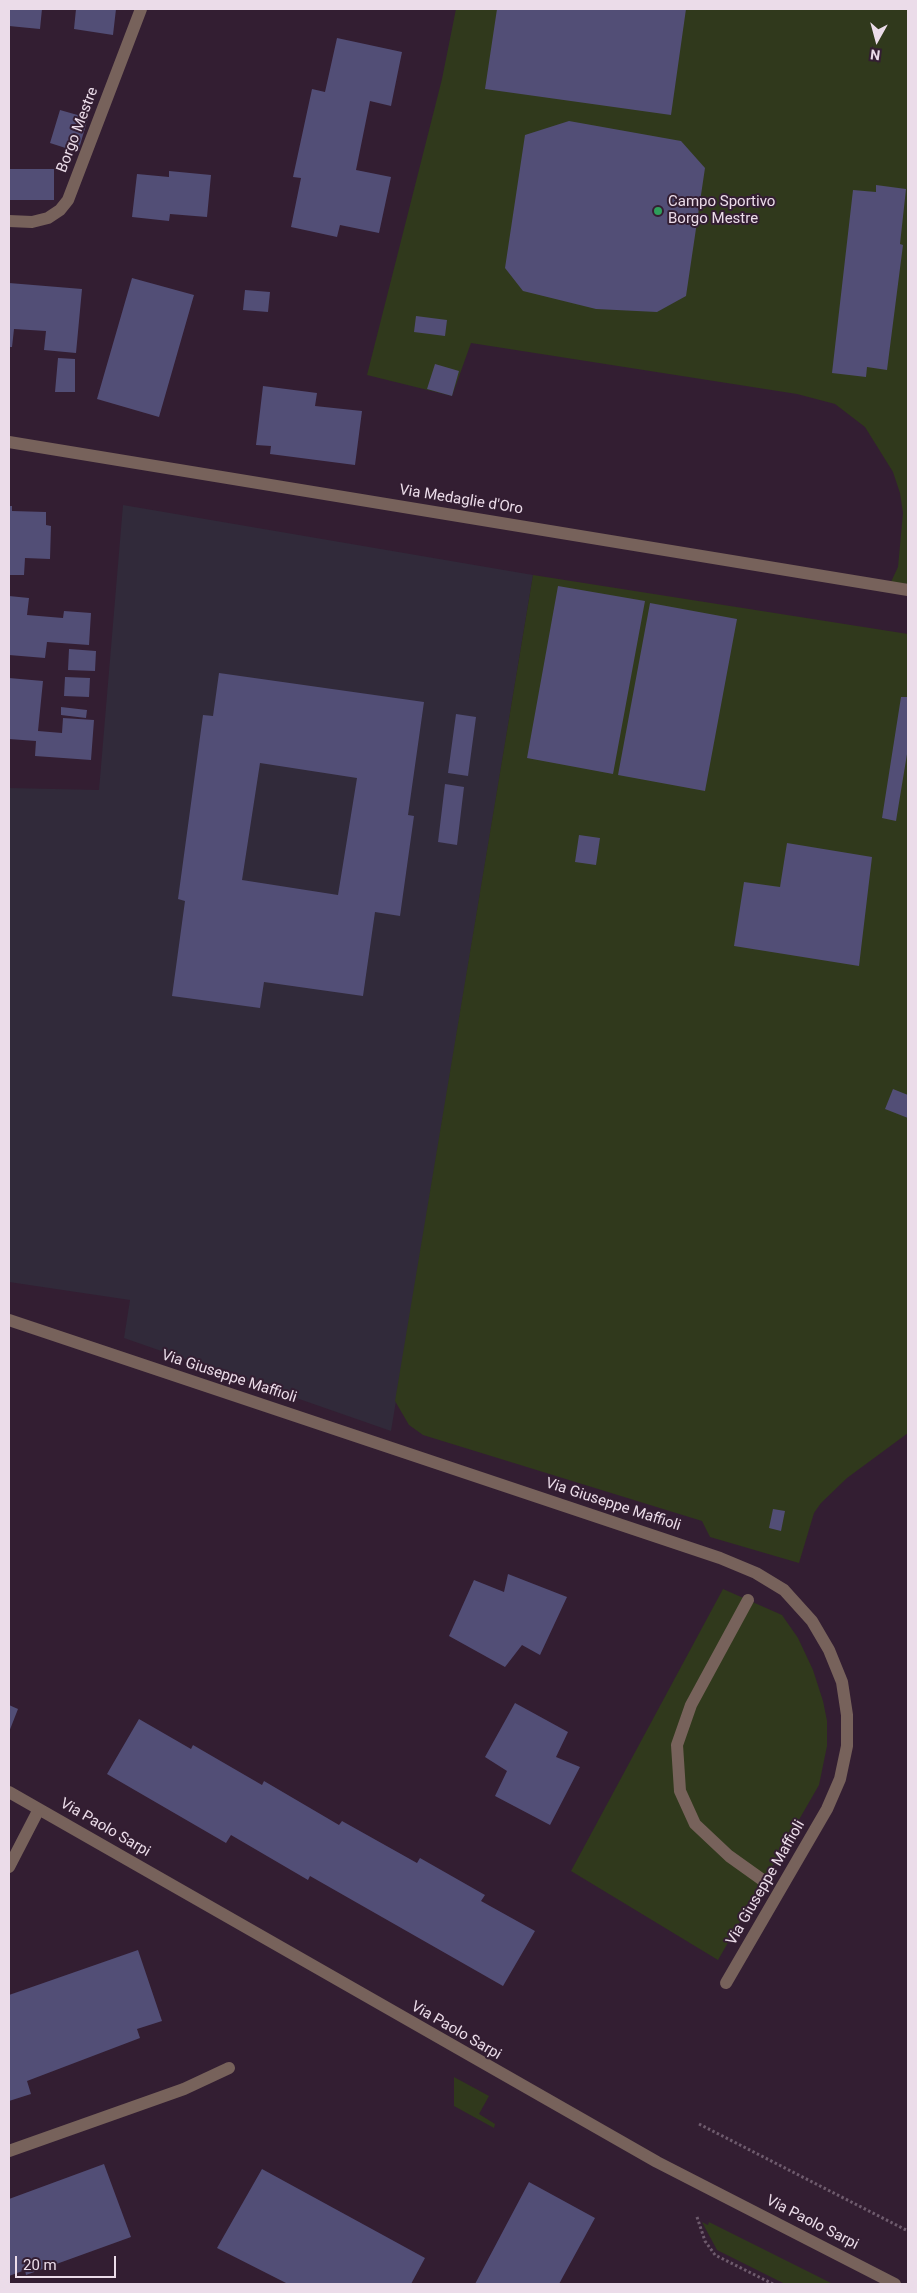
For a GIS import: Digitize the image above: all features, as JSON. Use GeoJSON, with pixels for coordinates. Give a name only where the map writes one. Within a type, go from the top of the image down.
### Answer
{"type":"FeatureCollection","features":[{"type":"Feature","properties":{"kind":"street","name":"Borgo Mestre"},"geometry":{"type":"LineString","coordinates":[[9,221],[32,222],[48,218],[60,210],[68,200],[141,9]]}},
{"type":"Feature","properties":{"kind":"street","name":"Via Medaglie d'Oro"},"geometry":{"type":"LineString","coordinates":[[9,442],[908,590]]}},
{"type":"Feature","properties":{"kind":"street","name":"Via Giuseppe Maffioli"},"geometry":{"type":"LineString","coordinates":[[9,1320],[720,1558],[756,1573],[784,1590],[812,1621],[842,1682],[847,1715],[847,1746],[840,1779],[828,1809],[726,1983]]}},
{"type":"Feature","properties":{"kind":"street"},"geometry":{"type":"LineString","coordinates":[[748,1600],[691,1705],[677,1745],[680,1791],[695,1824],[729,1856],[764,1881]]}},
{"type":"Feature","properties":{"kind":"street","name":"Via Paolo Sarpi"},"geometry":{"type":"LineString","coordinates":[[9,1792],[640,2152],[895,2284]]}},
{"type":"Feature","properties":{"kind":"street"},"geometry":{"type":"LineString","coordinates":[[9,1867],[39,1809]]}},
{"type":"Feature","properties":{"kind":"street"},"geometry":{"type":"LineString","coordinates":[[9,2151],[184,2089],[229,2068]]}},
{"type":"Feature","properties":{"kind":"path"},"geometry":{"type":"LineString","coordinates":[[698,2124],[908,2231]]}},
{"type":"Feature","properties":{"kind":"path"},"geometry":{"type":"LineString","coordinates":[[697,2217],[705,2241],[715,2255],[773,2284]]}},
{"type":"Feature","properties":{"kind":"shaded area"},"geometry":{"type":"Polygon","coordinates":[[[123,505],[533,575],[391,1431],[124,1338],[130,1300],[9,1282],[9,788],[99,790],[123,505]]]}},
{"type":"Feature","properties":{"kind":"green space","name":"Campo Sportivo Borgo Mestre"},"geometry":{"type":"Polygon","coordinates":[[[456,9],[908,9],[908,584],[891,582],[898,567],[903,513],[900,493],[893,472],[865,427],[835,404],[797,394],[471,343],[452,396],[367,375],[442,79],[456,9]]]}},
{"type":"Feature","properties":{"kind":"green space"},"geometry":{"type":"Polygon","coordinates":[[[533,575],[908,634],[908,1433],[847,1478],[821,1503],[814,1513],[799,1563],[710,1537],[702,1521],[423,1435],[409,1425],[395,1401],[533,575]]]}},
{"type":"Feature","properties":{"kind":"green space"},"geometry":{"type":"Polygon","coordinates":[[[723,1589],[782,1615],[798,1638],[813,1670],[823,1701],[827,1721],[827,1746],[819,1785],[718,1960],[571,1871],[723,1589]]]}},
{"type":"Feature","properties":{"kind":"green space"},"geometry":{"type":"Polygon","coordinates":[[[454,2077],[489,2096],[479,2114],[495,2124],[494,2128],[454,2106],[454,2077]]]}},
{"type":"Feature","properties":{"kind":"green space"},"geometry":{"type":"Polygon","coordinates":[[[702,2222],[708,2225],[709,2222],[833,2284],[785,2284],[717,2250],[702,2222]]]}},
{"type":"Feature","properties":{"kind":"building"},"geometry":{"type":"Polygon","coordinates":[[[9,9],[42,9],[40,29],[9,26],[9,9]]]}},
{"type":"Feature","properties":{"kind":"building"},"geometry":{"type":"Polygon","coordinates":[[[76,9],[116,9],[113,35],[74,29],[76,9]]]}},
{"type":"Feature","properties":{"kind":"building"},"geometry":{"type":"Polygon","coordinates":[[[497,9],[686,9],[671,115],[485,89],[497,9]]]}},
{"type":"Feature","properties":{"kind":"building"},"geometry":{"type":"Polygon","coordinates":[[[337,38],[402,52],[391,106],[370,101],[356,170],[391,177],[379,233],[340,225],[337,237],[291,227],[301,178],[293,177],[312,89],[325,92],[337,38]]]}},
{"type":"Feature","properties":{"kind":"building"},"geometry":{"type":"Polygon","coordinates":[[[60,110],[88,118],[78,152],[50,143],[60,110]]]}},
{"type":"Feature","properties":{"kind":"building"},"geometry":{"type":"Polygon","coordinates":[[[569,121],[681,141],[705,168],[686,296],[657,312],[596,309],[523,291],[505,268],[525,135],[569,121]]]}},
{"type":"Feature","properties":{"kind":"building"},"geometry":{"type":"Polygon","coordinates":[[[9,169],[54,169],[54,200],[9,200],[9,169]]]}},
{"type":"Feature","properties":{"kind":"building"},"geometry":{"type":"Polygon","coordinates":[[[169,171],[211,175],[207,217],[170,214],[169,221],[132,217],[137,174],[169,177],[169,171]]]}},
{"type":"Feature","properties":{"kind":"building"},"geometry":{"type":"Polygon","coordinates":[[[876,185],[906,189],[900,244],[903,245],[887,370],[867,367],[866,377],[832,373],[853,190],[876,192],[876,185]]]}},
{"type":"Feature","properties":{"kind":"building"},"geometry":{"type":"Polygon","coordinates":[[[132,278],[194,295],[159,417],[97,399],[132,278]]]}},
{"type":"Feature","properties":{"kind":"building"},"geometry":{"type":"Polygon","coordinates":[[[9,283],[82,289],[76,353],[44,350],[46,331],[14,329],[12,347],[9,347],[9,283]]]}},
{"type":"Feature","properties":{"kind":"building"},"geometry":{"type":"Polygon","coordinates":[[[245,290],[270,292],[268,312],[243,310],[245,290]]]}},
{"type":"Feature","properties":{"kind":"building"},"geometry":{"type":"Polygon","coordinates":[[[416,316],[447,320],[445,336],[414,332],[416,316]]]}},
{"type":"Feature","properties":{"kind":"building"},"geometry":{"type":"Polygon","coordinates":[[[58,358],[75,359],[75,392],[55,392],[58,358]]]}},
{"type":"Feature","properties":{"kind":"building"},"geometry":{"type":"Polygon","coordinates":[[[435,364],[459,371],[452,396],[427,389],[435,364]]]}},
{"type":"Feature","properties":{"kind":"building"},"geometry":{"type":"Polygon","coordinates":[[[263,386],[317,393],[315,406],[362,411],[355,465],[270,454],[271,446],[256,445],[263,386]]]}},
{"type":"Feature","properties":{"kind":"building"},"geometry":{"type":"Polygon","coordinates":[[[9,506],[12,506],[12,511],[46,512],[46,525],[51,526],[50,559],[25,558],[24,575],[9,575],[9,506]]]}},
{"type":"Feature","properties":{"kind":"building"},"geometry":{"type":"Polygon","coordinates":[[[558,586],[645,601],[613,774],[527,758],[558,586]]]}},
{"type":"Feature","properties":{"kind":"building"},"geometry":{"type":"Polygon","coordinates":[[[9,596],[29,598],[27,615],[63,618],[64,611],[91,613],[89,645],[47,642],[45,658],[9,655],[9,596]]]}},
{"type":"Feature","properties":{"kind":"building"},"geometry":{"type":"Polygon","coordinates":[[[650,603],[737,619],[705,791],[618,775],[650,603]]]}},
{"type":"Feature","properties":{"kind":"building"},"geometry":{"type":"Polygon","coordinates":[[[69,649],[96,651],[95,671],[68,670],[69,649]]]}},
{"type":"Feature","properties":{"kind":"building"},"geometry":{"type":"Polygon","coordinates":[[[219,673],[424,702],[408,815],[414,816],[400,916],[375,912],[363,996],[264,982],[260,1008],[172,996],[185,901],[178,899],[203,715],[213,716],[219,673]],[[260,763],[242,880],[338,895],[357,778],[260,763]]]}},
{"type":"Feature","properties":{"kind":"building"},"geometry":{"type":"Polygon","coordinates":[[[65,677],[90,678],[89,697],[64,696],[65,677]]]}},
{"type":"Feature","properties":{"kind":"building"},"geometry":{"type":"Polygon","coordinates":[[[9,678],[43,681],[38,731],[62,733],[63,718],[94,720],[91,760],[35,756],[36,741],[9,739],[9,678]]]}},
{"type":"Feature","properties":{"kind":"building"},"geometry":{"type":"Polygon","coordinates":[[[901,697],[908,697],[908,748],[896,821],[882,818],[901,697]]]}},
{"type":"Feature","properties":{"kind":"building"},"geometry":{"type":"Polygon","coordinates":[[[61,707],[87,710],[86,718],[61,715],[61,707]]]}},
{"type":"Feature","properties":{"kind":"building"},"geometry":{"type":"Polygon","coordinates":[[[456,714],[476,717],[468,776],[448,773],[456,714]]]}},
{"type":"Feature","properties":{"kind":"building"},"geometry":{"type":"Polygon","coordinates":[[[445,784],[464,787],[457,845],[438,842],[445,784]]]}},
{"type":"Feature","properties":{"kind":"building"},"geometry":{"type":"Polygon","coordinates":[[[579,835],[600,838],[596,865],[575,862],[579,835]]]}},
{"type":"Feature","properties":{"kind":"building"},"geometry":{"type":"Polygon","coordinates":[[[787,843],[872,857],[859,966],[734,946],[744,882],[780,887],[787,843]]]}},
{"type":"Feature","properties":{"kind":"building"},"geometry":{"type":"Polygon","coordinates":[[[893,1089],[908,1095],[908,1118],[885,1109],[893,1089]]]}},
{"type":"Feature","properties":{"kind":"building"},"geometry":{"type":"Polygon","coordinates":[[[773,1509],[785,1511],[781,1531],[769,1528],[773,1509]]]}},
{"type":"Feature","properties":{"kind":"building"},"geometry":{"type":"Polygon","coordinates":[[[508,1574],[567,1597],[540,1655],[522,1645],[505,1667],[449,1636],[474,1580],[504,1592],[508,1574]]]}},
{"type":"Feature","properties":{"kind":"building"},"geometry":{"type":"Polygon","coordinates":[[[515,1703],[568,1732],[556,1757],[580,1767],[550,1825],[495,1796],[507,1771],[485,1757],[515,1703]]]}},
{"type":"Feature","properties":{"kind":"building"},"geometry":{"type":"Polygon","coordinates":[[[9,1705],[18,1709],[9,1732],[9,1705]]]}},
{"type":"Feature","properties":{"kind":"building"},"geometry":{"type":"Polygon","coordinates":[[[139,1719],[191,1749],[193,1745],[262,1785],[264,1781],[339,1825],[342,1821],[417,1863],[420,1858],[485,1895],[481,1901],[535,1931],[503,1986],[310,1876],[308,1880],[231,1835],[226,1843],[107,1774],[139,1719]]]}},
{"type":"Feature","properties":{"kind":"building"},"geometry":{"type":"Polygon","coordinates":[[[138,1950],[162,2021],[137,2029],[140,2038],[27,2081],[31,2094],[9,2101],[9,1995],[138,1950]]]}},
{"type":"Feature","properties":{"kind":"building"},"geometry":{"type":"Polygon","coordinates":[[[104,2164],[131,2237],[26,2275],[25,2270],[9,2276],[9,2199],[104,2164]]]}},
{"type":"Feature","properties":{"kind":"building"},"geometry":{"type":"Polygon","coordinates":[[[262,2169],[425,2258],[411,2284],[288,2284],[217,2248],[262,2169]]]}},
{"type":"Feature","properties":{"kind":"building"},"geometry":{"type":"Polygon","coordinates":[[[529,2182],[595,2218],[559,2284],[475,2284],[529,2182]]]}},
{"type":"Feature","properties":{"kind":"place","name":"Campo Sportivo Borgo Mestre"},"geometry":{"type":"Point","coordinates":[658,211]}}]}
